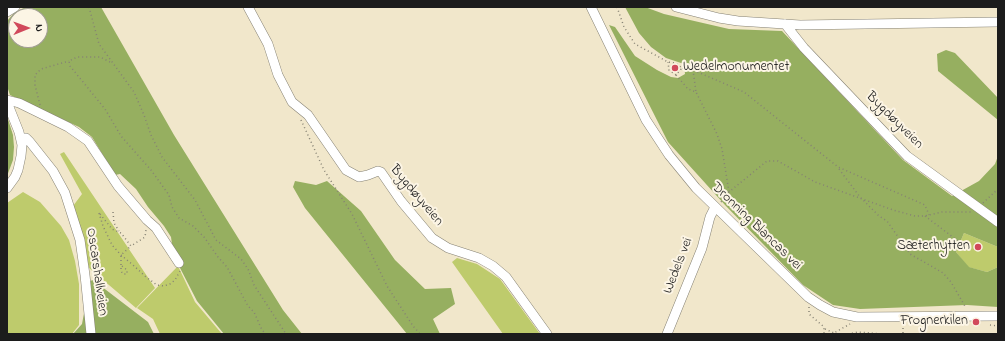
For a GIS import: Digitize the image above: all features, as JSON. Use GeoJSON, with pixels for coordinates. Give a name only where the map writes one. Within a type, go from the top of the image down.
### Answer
{"type":"FeatureCollection","features":[{"type":"Feature","properties":{"kind":"street"},"geometry":{"type":"LineString","coordinates":[[7,12],[14,7]]}},
{"type":"Feature","properties":{"kind":"street","name":"Bygdøyveien"},"geometry":{"type":"LineString","coordinates":[[248,7],[268,44],[278,75],[292,102],[308,115],[346,170],[359,177],[378,171],[381,172],[401,201],[432,238],[448,248],[479,258],[493,266],[506,278],[547,334]]}},
{"type":"Feature","properties":{"kind":"street"},"geometry":{"type":"LineString","coordinates":[[676,7],[719,18],[738,21],[800,25],[998,22]]}},
{"type":"Feature","properties":{"kind":"street","name":"Dronning Blancas vei"},"geometry":{"type":"LineString","coordinates":[[593,9],[640,108],[653,132],[677,166],[696,188],[717,205],[808,296],[833,312],[857,317],[998,316]]}},
{"type":"Feature","properties":{"kind":"street","name":"Bygdøyveien"},"geometry":{"type":"LineString","coordinates":[[785,24],[804,48],[907,156],[998,222]]}},
{"type":"Feature","properties":{"kind":"street"},"geometry":{"type":"LineString","coordinates":[[7,101],[18,103],[68,127],[88,141],[118,186],[147,220],[156,228],[179,263]]}},
{"type":"Feature","properties":{"kind":"street"},"geometry":{"type":"LineString","coordinates":[[7,101],[21,138],[22,150],[20,163],[15,177],[7,188]]}},
{"type":"Feature","properties":{"kind":"street","name":"Oscarshallveien"},"geometry":{"type":"LineString","coordinates":[[21,138],[26,138],[30,142],[52,171],[65,193],[80,240],[86,274],[91,334]]}},
{"type":"Feature","properties":{"kind":"street","name":"Wedels vei"},"geometry":{"type":"LineString","coordinates":[[667,334],[702,248],[710,217],[717,205]]}},
{"type":"Feature","properties":{"kind":"path"},"geometry":{"type":"LineString","coordinates":[[89,7],[99,44],[134,92],[151,135],[162,157],[195,200],[216,240],[241,259],[248,270],[254,285],[286,334]]}},
{"type":"Feature","properties":{"kind":"path"},"geometry":{"type":"LineString","coordinates":[[617,7],[624,27],[635,44],[668,62],[675,63],[682,68],[693,70],[744,92],[838,168],[860,198],[887,222],[910,254],[943,273],[952,282],[967,310]]}},
{"type":"Feature","properties":{"kind":"path"},"geometry":{"type":"LineString","coordinates":[[43,116],[35,85],[35,75],[41,68],[69,61],[78,57],[100,58],[112,62]]}},
{"type":"Feature","properties":{"kind":"path"},"geometry":{"type":"LineString","coordinates":[[69,61],[70,66],[105,109],[121,136],[151,170],[169,195],[172,207],[179,218],[193,226],[204,237],[227,267],[248,306],[254,312],[262,330],[266,334]]}},
{"type":"Feature","properties":{"kind":"path"},"geometry":{"type":"LineString","coordinates":[[668,62],[669,70],[676,75],[688,89],[696,92]]}},
{"type":"Feature","properties":{"kind":"path"},"geometry":{"type":"LineString","coordinates":[[676,75],[682,68]]}},
{"type":"Feature","properties":{"kind":"path"},"geometry":{"type":"LineString","coordinates":[[693,70],[696,92],[717,134],[722,150],[729,192]]}},
{"type":"Feature","properties":{"kind":"path"},"geometry":{"type":"LineString","coordinates":[[299,116],[326,174],[352,214],[387,286],[413,326],[420,334]]}},
{"type":"Feature","properties":{"kind":"path"},"geometry":{"type":"LineString","coordinates":[[717,205],[729,192],[767,160],[778,161],[815,182],[893,210],[915,216],[925,216],[958,241]]}},
{"type":"Feature","properties":{"kind":"path"},"geometry":{"type":"LineString","coordinates":[[838,168],[925,206],[929,214],[925,216]]}},
{"type":"Feature","properties":{"kind":"path"},"geometry":{"type":"LineString","coordinates":[[113,212],[114,223],[119,232],[131,246]]}},
{"type":"Feature","properties":{"kind":"path"},"geometry":{"type":"LineString","coordinates":[[119,232],[112,229],[99,213],[112,245],[146,277],[158,285],[164,286],[170,284],[178,276],[181,267],[179,263]]}},
{"type":"Feature","properties":{"kind":"path"},"geometry":{"type":"LineString","coordinates":[[121,255],[145,237],[147,220]]}},
{"type":"Feature","properties":{"kind":"path"},"geometry":{"type":"LineString","coordinates":[[121,255],[122,266]]}},
{"type":"Feature","properties":{"kind":"path"},"geometry":{"type":"LineString","coordinates":[[809,305],[809,314],[825,329],[833,334],[851,323]]}},
{"type":"Feature","properties":{"kind":"path"},"geometry":{"type":"LineString","coordinates":[[903,324],[903,334]]}},
{"type":"Feature","properties":{"kind":"path"},"geometry":{"type":"LineString","coordinates":[[988,325],[998,326]]}},
{"type":"Feature","properties":{"kind":"path"},"geometry":{"type":"LineString","coordinates":[[824,334],[825,329]]}},
{"type":"Feature","properties":{"kind":"path"},"geometry":{"type":"LineString","coordinates":[[848,334],[858,332],[882,334]]}},
{"type":"Feature","properties":{"kind":"green space"},"geometry":{"type":"Polygon","coordinates":[[[101,7],[174,135],[283,310],[302,334],[224,334],[197,301],[179,266],[173,251],[171,237],[164,226],[148,207],[136,189],[120,174],[115,175],[92,137],[79,127],[10,95],[7,86],[8,20],[8,48],[48,48],[48,8],[24,8],[101,7]]]}},
{"type":"Feature","properties":{"kind":"green space"},"geometry":{"type":"Polygon","coordinates":[[[625,7],[645,7],[664,14],[729,29],[782,31],[903,160],[952,196],[979,181],[995,164],[998,156],[998,247],[964,233],[956,252],[969,267],[987,272],[998,267],[998,307],[967,305],[860,309],[833,305],[803,285],[725,205],[668,142],[609,25],[615,27],[635,56],[657,70],[671,77],[678,78],[685,74],[684,64],[666,58],[651,47],[639,33],[625,7]]]}},
{"type":"Feature","properties":{"kind":"green space"},"geometry":{"type":"Polygon","coordinates":[[[946,50],[955,53],[998,98],[998,120],[938,71],[937,54],[946,50]]]}},
{"type":"Feature","properties":{"kind":"green space"},"geometry":{"type":"Polygon","coordinates":[[[7,116],[13,135],[14,147],[13,160],[7,176],[7,116]]]}},
{"type":"Feature","properties":{"kind":"green space"},"geometry":{"type":"Polygon","coordinates":[[[64,152],[155,288],[136,308],[89,268],[73,206],[82,194],[60,154],[64,152]]]}},
{"type":"Feature","properties":{"kind":"green space"},"geometry":{"type":"Polygon","coordinates":[[[295,181],[316,185],[327,181],[361,211],[395,260],[425,289],[451,288],[455,304],[433,319],[440,334],[407,334],[305,208],[293,187],[295,181]]]}},
{"type":"Feature","properties":{"kind":"green space"},"geometry":{"type":"Polygon","coordinates":[[[23,192],[40,202],[61,226],[69,240],[79,284],[79,325],[72,334],[7,334],[7,203],[23,192]]]}},
{"type":"Feature","properties":{"kind":"green space"},"geometry":{"type":"Polygon","coordinates":[[[964,233],[998,247],[998,267],[987,272],[968,267],[956,252],[964,233]]]}},
{"type":"Feature","properties":{"kind":"green space"},"geometry":{"type":"Polygon","coordinates":[[[457,258],[477,264],[500,279],[540,334],[503,334],[452,262],[457,258]]]}},
{"type":"Feature","properties":{"kind":"green space"},"geometry":{"type":"Polygon","coordinates":[[[178,266],[195,302],[222,334],[160,334],[153,319],[137,308],[178,266]]]}},
{"type":"Feature","properties":{"kind":"green space"},"geometry":{"type":"Polygon","coordinates":[[[93,280],[148,322],[154,334],[73,334],[82,324],[90,281],[93,280]]]}},
{"type":"Feature","properties":{"kind":"place","name":"Wedelmonumentet"},"geometry":{"type":"Point","coordinates":[675,68]}},
{"type":"Feature","properties":{"kind":"place","name":"Sæterhytten"},"geometry":{"type":"Point","coordinates":[978,247]}},
{"type":"Feature","properties":{"kind":"place","name":"Frognerkilen"},"geometry":{"type":"Point","coordinates":[976,322]}}]}
